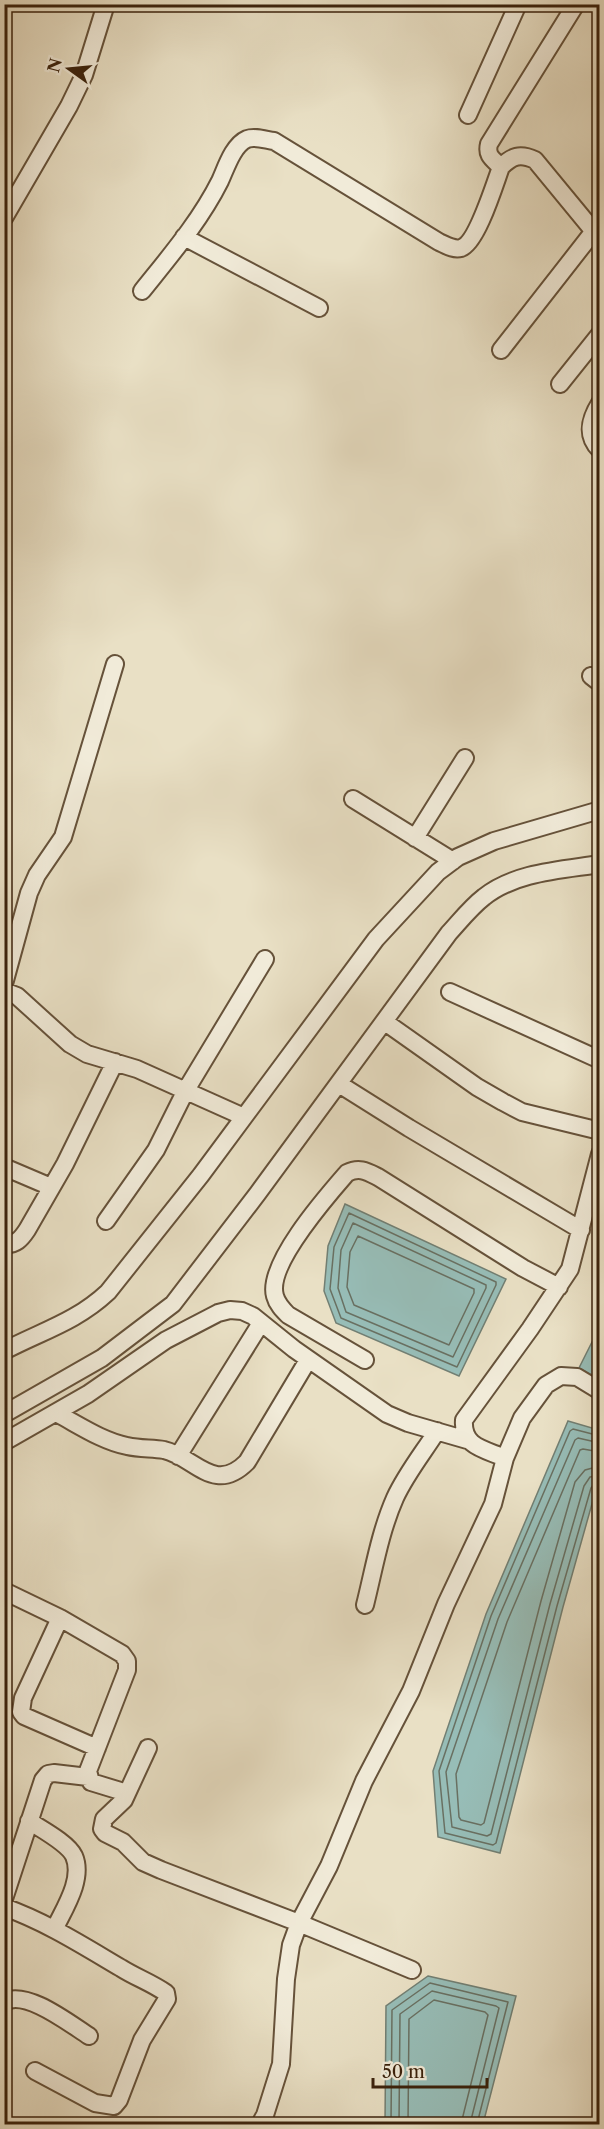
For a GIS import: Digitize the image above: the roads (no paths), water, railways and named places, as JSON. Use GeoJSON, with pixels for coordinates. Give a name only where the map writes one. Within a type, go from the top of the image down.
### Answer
{"type":"FeatureCollection","features":[{"type":"Feature","properties":{"kind":"street"},"geometry":{"type":"LineString","coordinates":[[4,218],[69,106],[84,75],[106,4]]}},
{"type":"Feature","properties":{"kind":"street"},"geometry":{"type":"LineString","coordinates":[[468,115],[518,4]]}},
{"type":"Feature","properties":{"kind":"street"},"geometry":{"type":"LineString","coordinates":[[501,167],[489,156],[487,152],[489,144],[576,4]]}},
{"type":"Feature","properties":{"kind":"street"},"geometry":{"type":"LineString","coordinates":[[142,291],[209,201],[237,147],[247,139],[258,138],[274,141],[452,248],[463,248],[470,241],[477,229],[501,167],[509,159],[526,155],[535,160],[597,235],[501,350]]}},
{"type":"Feature","properties":{"kind":"street"},"geometry":{"type":"LineString","coordinates":[[184,237],[319,308]]}},
{"type":"Feature","properties":{"kind":"street"},"geometry":{"type":"LineString","coordinates":[[560,384],[600,334]]}},
{"type":"Feature","properties":{"kind":"street"},"geometry":{"type":"LineString","coordinates":[[600,403],[591,418],[590,433],[595,446],[600,450]]}},
{"type":"Feature","properties":{"kind":"street"},"geometry":{"type":"LineString","coordinates":[[4,984],[29,893],[37,875],[63,837],[115,664]]}},
{"type":"Feature","properties":{"kind":"street"},"geometry":{"type":"LineString","coordinates":[[415,838],[465,758]]}},
{"type":"Feature","properties":{"kind":"street"},"geometry":{"type":"LineString","coordinates":[[353,799],[453,861]]}},
{"type":"Feature","properties":{"kind":"street"},"geometry":{"type":"LineString","coordinates":[[4,1351],[75,1318],[108,1292],[244,1117],[376,939],[438,872],[453,861],[494,841],[600,810]]}},
{"type":"Feature","properties":{"kind":"street"},"geometry":{"type":"LineString","coordinates":[[4,1414],[102,1358],[173,1304],[385,1022],[448,933],[486,895],[537,874],[600,864]]}},
{"type":"Feature","properties":{"kind":"street"},"geometry":{"type":"LineString","coordinates":[[106,1221],[156,1150],[186,1090],[265,958]]}},
{"type":"Feature","properties":{"kind":"street"},"geometry":{"type":"LineString","coordinates":[[4,991],[17,996],[70,1044],[87,1054],[137,1069],[244,1117]]}},
{"type":"Feature","properties":{"kind":"street"},"geometry":{"type":"LineString","coordinates":[[450,992],[600,1060]]}},
{"type":"Feature","properties":{"kind":"street"},"geometry":{"type":"LineString","coordinates":[[385,1022],[502,1102],[522,1112],[600,1131]]}},
{"type":"Feature","properties":{"kind":"street"},"geometry":{"type":"LineString","coordinates":[[4,1244],[21,1240],[115,1062]]}},
{"type":"Feature","properties":{"kind":"street"},"geometry":{"type":"LineString","coordinates":[[339,1084],[581,1230]]}},
{"type":"Feature","properties":{"kind":"street"},"geometry":{"type":"LineString","coordinates":[[467,1440],[463,1429],[464,1420],[570,1269],[600,1154]]}},
{"type":"Feature","properties":{"kind":"street"},"geometry":{"type":"LineString","coordinates":[[4,1167],[51,1187]]}},
{"type":"Feature","properties":{"kind":"street"},"geometry":{"type":"LineString","coordinates":[[365,1360],[288,1315],[274,1295],[275,1279],[286,1253],[315,1210],[347,1173],[353,1170],[365,1170],[378,1177],[523,1268],[559,1287]]}},
{"type":"Feature","properties":{"kind":"street"},"geometry":{"type":"LineString","coordinates":[[4,1442],[88,1394],[166,1340],[218,1313],[230,1310],[242,1311],[261,1323],[308,1360],[387,1414],[467,1440],[504,1458]]}},
{"type":"Feature","properties":{"kind":"street"},"geometry":{"type":"LineString","coordinates":[[178,1456],[261,1323]]}},
{"type":"Feature","properties":{"kind":"street"},"geometry":{"type":"LineString","coordinates":[[56,1413],[110,1442],[141,1449],[164,1450],[203,1472],[216,1475],[229,1474],[247,1462],[308,1360]]}},
{"type":"Feature","properties":{"kind":"street"},"geometry":{"type":"LineString","coordinates":[[260,2124],[281,2064],[286,1979],[291,1946],[299,1923],[329,1866],[364,1781],[411,1691],[446,1604],[493,1504],[504,1458],[522,1418],[546,1385],[561,1376],[577,1377],[600,1391]]}},
{"type":"Feature","properties":{"kind":"street"},"geometry":{"type":"LineString","coordinates":[[365,1605],[381,1540],[396,1497],[406,1477],[437,1431]]}},
{"type":"Feature","properties":{"kind":"street"},"geometry":{"type":"LineString","coordinates":[[4,1591],[60,1618],[122,1654],[127,1661],[127,1670],[87,1771],[91,1782],[127,1793]]}},
{"type":"Feature","properties":{"kind":"street"},"geometry":{"type":"LineString","coordinates":[[60,1618],[23,1698],[21,1712],[24,1716],[97,1748]]}},
{"type":"Feature","properties":{"kind":"street"},"geometry":{"type":"LineString","coordinates":[[148,1748],[127,1793],[117,1808],[104,1819],[102,1829],[105,1833],[123,1842],[136,1856],[152,1866],[412,1970]]}},
{"type":"Feature","properties":{"kind":"street"},"geometry":{"type":"LineString","coordinates":[[4,1899],[43,1780],[48,1774],[88,1777]]}},
{"type":"Feature","properties":{"kind":"street"},"geometry":{"type":"LineString","coordinates":[[29,1821],[64,1845],[74,1856],[76,1871],[74,1887],[55,1928]]}},
{"type":"Feature","properties":{"kind":"street"},"geometry":{"type":"LineString","coordinates":[[4,1906],[55,1928],[123,1970],[166,1993],[167,1999],[142,2040],[119,2100],[114,2106],[95,2103],[34,2072]]}},
{"type":"Feature","properties":{"kind":"street"},"geometry":{"type":"LineString","coordinates":[[4,2002],[7,1999],[20,1998],[32,2001],[89,2036]]}},
{"type":"Feature","properties":{"kind":"water"},"geometry":{"type":"Polygon","coordinates":[[[345,1204],[506,1279],[459,1376],[336,1323],[324,1291],[328,1246],[345,1204]]]}},
{"type":"Feature","properties":{"kind":"water"},"geometry":{"type":"Polygon","coordinates":[[[599,1328],[599,1379],[579,1368],[599,1328]]]}},
{"type":"Feature","properties":{"kind":"water"},"geometry":{"type":"Polygon","coordinates":[[[568,1421],[599,1430],[599,1479],[563,1607],[500,1853],[438,1837],[433,1771],[486,1614],[568,1421]]]}},
{"type":"Feature","properties":{"kind":"water"},"geometry":{"type":"Polygon","coordinates":[[[428,1976],[516,1996],[483,2124],[385,2124],[386,2006],[428,1976]]]}}]}
